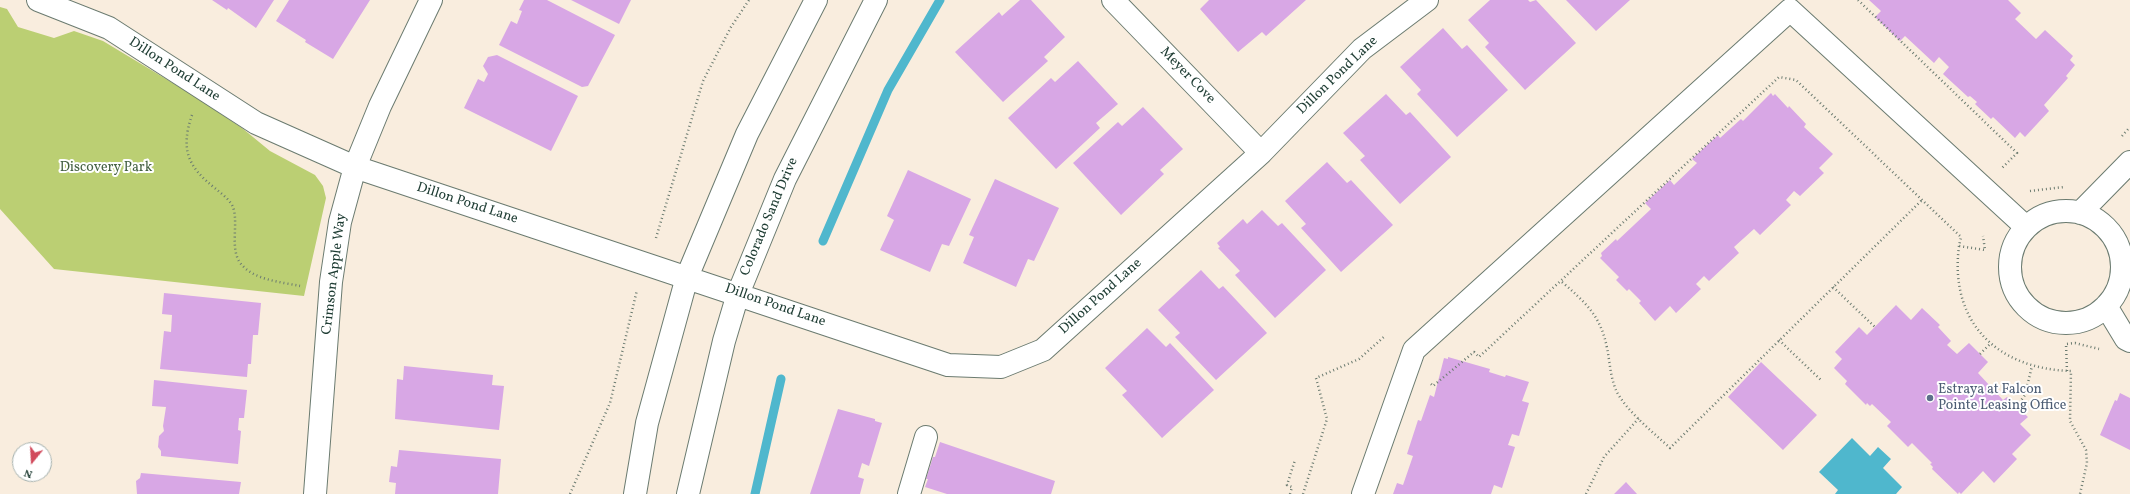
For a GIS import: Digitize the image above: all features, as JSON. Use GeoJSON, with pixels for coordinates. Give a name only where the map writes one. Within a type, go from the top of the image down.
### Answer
{"type":"FeatureCollection","features":[{"type":"Feature","properties":{"kind":"street","name":"Dillon Pond Lane"},"geometry":{"type":"LineString","coordinates":[[38,0],[109,28],[256,123],[355,167],[948,365],[1001,367],[1043,350],[1261,152],[1362,49],[1427,0]]}},
{"type":"Feature","properties":{"kind":"street","name":"Crimson Apple Way"},"geometry":{"type":"LineString","coordinates":[[315,494],[332,282],[340,222],[355,167],[380,106],[430,0]]}},
{"type":"Feature","properties":{"kind":"street"},"geometry":{"type":"LineString","coordinates":[[635,494],[647,423],[687,277],[747,134],[816,0]]}},
{"type":"Feature","properties":{"kind":"street","name":"Colorado Sand Drive"},"geometry":{"type":"LineString","coordinates":[[688,494],[724,341],[738,294],[785,179],[876,0]]}},
{"type":"Feature","properties":{"kind":"street","name":"Meyer Cove"},"geometry":{"type":"LineString","coordinates":[[1113,0],[1261,152]]}},
{"type":"Feature","properties":{"kind":"street"},"geometry":{"type":"LineString","coordinates":[[1363,494],[1414,350],[1790,10],[2026,227]]}},
{"type":"Feature","properties":{"kind":"street"},"geometry":{"type":"LineString","coordinates":[[2080,213],[2130,162]]}},
{"type":"Feature","properties":{"kind":"street"},"geometry":{"type":"LineString","coordinates":[[2061,211],[2080,213],[2098,221],[2112,235],[2124,241],[2122,271],[2117,290],[2106,306],[2095,315],[2083,320],[2069,323],[2050,321],[2033,312],[2019,298],[2011,281],[2010,262],[2015,243],[2026,227],[2042,216],[2061,211]]}},
{"type":"Feature","properties":{"kind":"street"},"geometry":{"type":"LineString","coordinates":[[2106,306],[2126,339],[2130,341]]}},
{"type":"Feature","properties":{"kind":"street"},"geometry":{"type":"LineString","coordinates":[[909,494],[926,437]]}},
{"type":"Feature","properties":{"kind":"path"},"geometry":{"type":"LineString","coordinates":[[664,211],[703,81],[731,27],[749,0]]}},
{"type":"Feature","properties":{"kind":"path"},"geometry":{"type":"LineString","coordinates":[[1858,0],[2017,153],[2000,171]]}},
{"type":"Feature","properties":{"kind":"path"},"geometry":{"type":"LineString","coordinates":[[1428,381],[1433,386],[1474,352],[1479,357],[1562,282],[1589,254],[1779,77],[1796,80],[1961,237],[1957,266],[1963,302],[1972,322],[1991,343],[2007,356],[2032,366],[2071,371],[2070,421],[2086,450],[2087,463],[2080,494]]}},
{"type":"Feature","properties":{"kind":"path"},"geometry":{"type":"LineString","coordinates":[[193,111],[185,143],[188,157],[194,168],[232,205],[236,218],[236,250],[240,264],[253,274],[267,280],[300,286]]}},
{"type":"Feature","properties":{"kind":"path"},"geometry":{"type":"LineString","coordinates":[[2120,138],[2130,127]]}},
{"type":"Feature","properties":{"kind":"path"},"geometry":{"type":"LineString","coordinates":[[2027,192],[2067,187]]}},
{"type":"Feature","properties":{"kind":"path"},"geometry":{"type":"LineString","coordinates":[[1562,282],[1590,307],[1601,325],[1616,390],[1624,404],[1670,448],[1922,200]]}},
{"type":"Feature","properties":{"kind":"path"},"geometry":{"type":"LineString","coordinates":[[1959,246],[1985,250],[1984,236]]}},
{"type":"Feature","properties":{"kind":"path"},"geometry":{"type":"LineString","coordinates":[[1834,287],[1875,327]]}},
{"type":"Feature","properties":{"kind":"path"},"geometry":{"type":"LineString","coordinates":[[570,494],[610,403],[631,310]]}},
{"type":"Feature","properties":{"kind":"path"},"geometry":{"type":"LineString","coordinates":[[1303,494],[1327,419],[1316,378],[1359,359],[1385,336]]}},
{"type":"Feature","properties":{"kind":"path"},"geometry":{"type":"LineString","coordinates":[[1780,340],[1822,381]]}},
{"type":"Feature","properties":{"kind":"path"},"geometry":{"type":"LineString","coordinates":[[1980,354],[1991,343]]}},
{"type":"Feature","properties":{"kind":"path"},"geometry":{"type":"LineString","coordinates":[[2068,371],[2066,344],[2094,346],[2105,353]]}},
{"type":"Feature","properties":{"kind":"path"},"geometry":{"type":"LineString","coordinates":[[2017,406],[2024,395],[2032,366]]}},
{"type":"Feature","properties":{"kind":"path"},"geometry":{"type":"LineString","coordinates":[[1586,494],[1604,457],[1639,418]]}},
{"type":"Feature","properties":{"kind":"path"},"geometry":{"type":"LineString","coordinates":[[1290,494],[1292,487],[1287,485],[1295,460]]}},
{"type":"Feature","properties":{"kind":"green space","name":"Discovery Park"},"geometry":{"type":"Polygon","coordinates":[[[0,7],[7,9],[18,27],[54,38],[74,31],[103,41],[191,94],[242,128],[270,151],[315,175],[323,186],[326,198],[304,296],[54,269],[0,209],[0,7]]]}},
{"type":"Feature","properties":{"kind":"water"},"geometry":{"type":"Polygon","coordinates":[[[1852,438],[1870,456],[1878,447],[1891,459],[1883,468],[1902,487],[1896,494],[1835,494],[1838,490],[1819,472],[1852,438]]]}},
{"type":"Feature","properties":{"kind":"building"},"geometry":{"type":"Polygon","coordinates":[[[212,0],[274,0],[256,28],[228,8],[227,10],[212,0]]]}},
{"type":"Feature","properties":{"kind":"building"},"geometry":{"type":"Polygon","coordinates":[[[289,0],[370,0],[333,59],[305,42],[306,40],[276,21],[289,0]]]}},
{"type":"Feature","properties":{"kind":"building"},"geometry":{"type":"Polygon","coordinates":[[[524,0],[547,0],[615,35],[588,86],[582,87],[499,45],[511,21],[517,24],[522,11],[519,10],[524,0]]]}},
{"type":"Feature","properties":{"kind":"building"},"geometry":{"type":"Polygon","coordinates":[[[571,0],[631,0],[619,24],[571,0]]]}},
{"type":"Feature","properties":{"kind":"building"},"geometry":{"type":"Polygon","coordinates":[[[1020,0],[1031,0],[1065,37],[1044,57],[1048,61],[1003,102],[955,52],[999,12],[1002,16],[1020,0]]]}},
{"type":"Feature","properties":{"kind":"building"},"geometry":{"type":"Polygon","coordinates":[[[1209,0],[1306,0],[1266,36],[1262,32],[1238,52],[1200,9],[1209,0]]]}},
{"type":"Feature","properties":{"kind":"building"},"geometry":{"type":"Polygon","coordinates":[[[1490,0],[1528,0],[1530,2],[1536,0],[1576,43],[1525,90],[1485,47],[1489,43],[1468,20],[1490,0]]]}},
{"type":"Feature","properties":{"kind":"building"},"geometry":{"type":"Polygon","coordinates":[[[1566,0],[1630,0],[1596,31],[1566,0]]]}},
{"type":"Feature","properties":{"kind":"building"},"geometry":{"type":"Polygon","coordinates":[[[1869,0],[2008,0],[2021,13],[2015,19],[2036,39],[2045,30],[2073,56],[2070,60],[2075,65],[2066,76],[2068,78],[2044,105],[2049,111],[2025,137],[2020,132],[2015,138],[1993,117],[1991,119],[1975,104],[1977,102],[1970,96],[1968,97],[1943,74],[1949,67],[1939,57],[1934,63],[1905,36],[1900,41],[1875,17],[1881,11],[1869,0]]]}},
{"type":"Feature","properties":{"kind":"building"},"geometry":{"type":"Polygon","coordinates":[[[1443,28],[1462,49],[1467,45],[1508,90],[1457,137],[1417,94],[1421,90],[1400,67],[1443,28]]]}},
{"type":"Feature","properties":{"kind":"building"},"geometry":{"type":"Polygon","coordinates":[[[497,55],[578,96],[551,151],[464,108],[478,79],[484,82],[488,74],[483,66],[488,57],[497,55]]]}},
{"type":"Feature","properties":{"kind":"building"},"geometry":{"type":"Polygon","coordinates":[[[1078,61],[1118,104],[1096,123],[1100,128],[1056,169],[1008,118],[1051,78],[1055,82],[1078,61]]]}},
{"type":"Feature","properties":{"kind":"building"},"geometry":{"type":"Polygon","coordinates":[[[1771,93],[1773,96],[1775,94],[1788,108],[1789,106],[1806,124],[1804,127],[1833,154],[1819,168],[1824,173],[1800,196],[1794,191],[1786,200],[1791,205],[1760,235],[1754,229],[1734,247],[1739,253],[1709,281],[1704,276],[1696,284],[1701,289],[1676,313],[1670,306],[1655,321],[1639,303],[1641,301],[1629,289],[1627,291],[1616,280],[1619,277],[1600,258],[1602,256],[1601,253],[1616,239],[1617,241],[1651,209],[1645,203],[1670,180],[1674,185],[1697,163],[1692,159],[1718,135],[1720,138],[1741,119],[1743,121],[1771,93]]]}},
{"type":"Feature","properties":{"kind":"building"},"geometry":{"type":"Polygon","coordinates":[[[1386,94],[1406,115],[1410,112],[1451,157],[1400,204],[1360,160],[1365,156],[1343,133],[1386,94]]]}},
{"type":"Feature","properties":{"kind":"building"},"geometry":{"type":"Polygon","coordinates":[[[1143,107],[1183,149],[1160,170],[1164,174],[1121,215],[1073,163],[1118,122],[1122,126],[1143,107]]]}},
{"type":"Feature","properties":{"kind":"building"},"geometry":{"type":"Polygon","coordinates":[[[1327,162],[1347,183],[1351,180],[1393,225],[1341,272],[1301,228],[1306,224],[1285,201],[1327,162]]]}},
{"type":"Feature","properties":{"kind":"building"},"geometry":{"type":"Polygon","coordinates":[[[908,170],[971,199],[949,246],[942,244],[930,272],[880,250],[894,220],[887,216],[908,170]]]}},
{"type":"Feature","properties":{"kind":"building"},"geometry":{"type":"Polygon","coordinates":[[[995,179],[1059,208],[1034,261],[1028,259],[1016,287],[963,263],[974,237],[969,235],[995,179]]]}},
{"type":"Feature","properties":{"kind":"building"},"geometry":{"type":"Polygon","coordinates":[[[1262,210],[1278,226],[1282,223],[1326,270],[1275,318],[1235,275],[1240,271],[1218,248],[1220,247],[1217,243],[1243,219],[1247,224],[1262,210]]]}},
{"type":"Feature","properties":{"kind":"building"},"geometry":{"type":"Polygon","coordinates":[[[1201,270],[1219,289],[1223,286],[1267,333],[1216,380],[1175,337],[1180,333],[1158,310],[1201,270]]]}},
{"type":"Feature","properties":{"kind":"building"},"geometry":{"type":"Polygon","coordinates":[[[164,293],[261,303],[258,335],[253,335],[251,364],[248,364],[247,377],[160,369],[164,331],[171,332],[172,315],[162,314],[164,293]]]}},
{"type":"Feature","properties":{"kind":"building","name":"Estraya at Falcon Pointe Leasing Office"},"geometry":{"type":"Polygon","coordinates":[[[1896,305],[1911,320],[1922,308],[1940,325],[1938,327],[1951,341],[1947,345],[1957,354],[1969,343],[1988,362],[1978,373],[2003,400],[2007,397],[2028,417],[2020,424],[2031,435],[2012,454],[2017,459],[1994,483],[1983,471],[1961,494],[1959,492],[1958,494],[1932,469],[1933,467],[1930,464],[1932,463],[1912,443],[1908,447],[1887,426],[1891,422],[1872,404],[1870,406],[1867,403],[1866,405],[1845,384],[1847,381],[1834,368],[1842,359],[1835,352],[1859,327],[1867,335],[1896,305]]]}},
{"type":"Feature","properties":{"kind":"building"},"geometry":{"type":"Polygon","coordinates":[[[1147,328],[1166,347],[1170,343],[1214,390],[1162,438],[1122,395],[1127,391],[1105,368],[1147,328]]]}},
{"type":"Feature","properties":{"kind":"building"},"geometry":{"type":"Polygon","coordinates":[[[1448,357],[1490,369],[1489,372],[1505,377],[1506,375],[1529,382],[1522,401],[1529,403],[1519,436],[1512,434],[1508,445],[1515,447],[1502,488],[1494,485],[1491,494],[1393,494],[1397,483],[1403,485],[1413,456],[1407,454],[1418,420],[1421,421],[1430,395],[1434,397],[1444,358],[1448,359],[1448,357]]]}},
{"type":"Feature","properties":{"kind":"building"},"geometry":{"type":"Polygon","coordinates":[[[1761,362],[1817,415],[1783,450],[1728,397],[1761,362]]]}},
{"type":"Feature","properties":{"kind":"building"},"geometry":{"type":"Polygon","coordinates":[[[404,366],[493,375],[492,385],[504,386],[499,430],[395,419],[397,379],[403,380],[404,366]]]}},
{"type":"Feature","properties":{"kind":"building"},"geometry":{"type":"Polygon","coordinates":[[[154,380],[247,390],[244,418],[239,418],[238,430],[241,431],[238,464],[161,456],[161,451],[158,447],[159,436],[164,431],[163,426],[166,407],[152,406],[154,380]]]}},
{"type":"Feature","properties":{"kind":"building"},"geometry":{"type":"Polygon","coordinates":[[[2120,393],[2130,398],[2130,450],[2100,435],[2115,400],[2117,401],[2120,393]]]}},
{"type":"Feature","properties":{"kind":"building"},"geometry":{"type":"Polygon","coordinates":[[[838,409],[875,419],[875,421],[882,423],[869,466],[862,463],[858,477],[864,479],[860,494],[810,494],[838,409]]]}},
{"type":"Feature","properties":{"kind":"building"},"geometry":{"type":"Polygon","coordinates":[[[940,442],[1055,481],[1051,494],[947,494],[925,487],[933,457],[935,457],[940,442]]]}},
{"type":"Feature","properties":{"kind":"building"},"geometry":{"type":"Polygon","coordinates":[[[399,450],[501,459],[498,494],[395,494],[396,483],[389,482],[391,466],[397,467],[399,450]]]}},
{"type":"Feature","properties":{"kind":"building"},"geometry":{"type":"Polygon","coordinates":[[[141,473],[241,482],[239,494],[137,494],[136,481],[140,478],[141,473]]]}},
{"type":"Feature","properties":{"kind":"building"},"geometry":{"type":"Polygon","coordinates":[[[1626,482],[1637,494],[1614,494],[1626,482]]]}},
{"type":"Feature","properties":{"kind":"waterway"},"geometry":{"type":"LineString","coordinates":[[823,241],[888,90],[940,0]]}},
{"type":"Feature","properties":{"kind":"waterway"},"geometry":{"type":"LineString","coordinates":[[755,494],[781,379]]}},
{"type":"Feature","properties":{"kind":"place","name":"Estraya at Falcon Pointe Leasing Office"},"geometry":{"type":"Point","coordinates":[1930,398]}}]}
